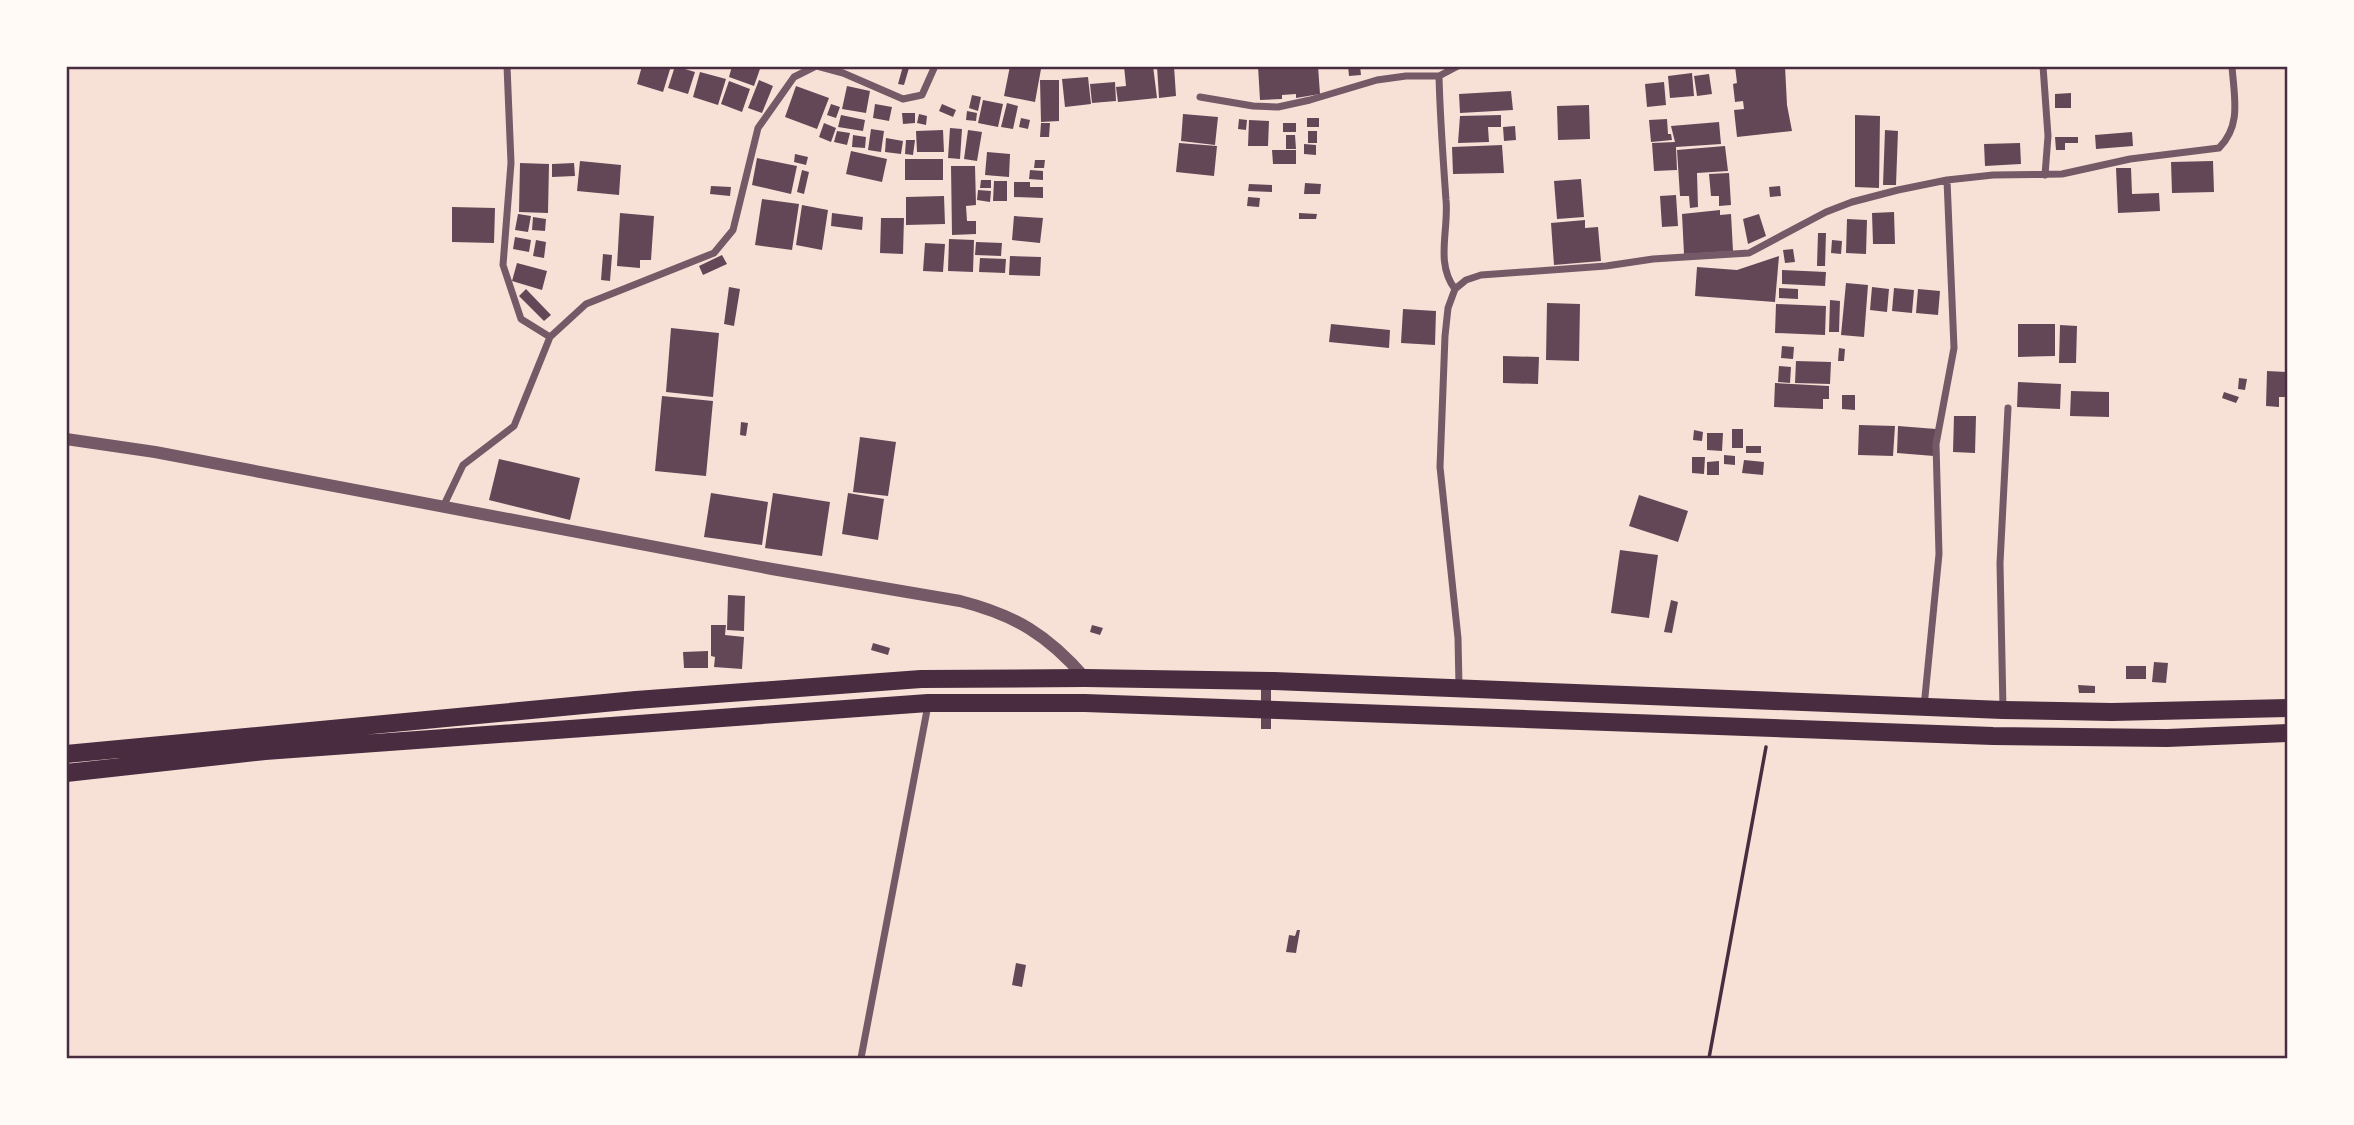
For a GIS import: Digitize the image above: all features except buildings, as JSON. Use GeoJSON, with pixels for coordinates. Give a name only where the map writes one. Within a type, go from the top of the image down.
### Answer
{"type":"FeatureCollection","features":[{"type":"Feature","properties":{"kind":"main road"},"geometry":{"type":"LineString","coordinates":[[1085,678],[1085,703]]}},
{"type":"Feature","properties":{"kind":"main road"},"geometry":{"type":"LineString","coordinates":[[66,754],[732,692],[921,679],[1085,678],[1459,687],[2003,710],[2112,712],[2287,708]]}},
{"type":"Feature","properties":{"kind":"main road"},"geometry":{"type":"LineString","coordinates":[[1640,722],[1641,696]]}},
{"type":"Feature","properties":{"kind":"main road"},"geometry":{"type":"LineString","coordinates":[[66,773],[292,749],[928,703],[1085,703],[2112,738],[2221,737],[2287,733]]}},
{"type":"Feature","properties":{"kind":"main road"},"geometry":{"type":"LineString","coordinates":[[2221,737],[2225,726],[2222,709]]}},
{"type":"Feature","properties":{"kind":"main road"},"geometry":{"type":"LineString","coordinates":[[2112,712],[2106,725],[2112,738]]}},
{"type":"Feature","properties":{"kind":"street"},"geometry":{"type":"LineString","coordinates":[[507,66],[511,163],[503,265],[522,319],[550,337]]}},
{"type":"Feature","properties":{"kind":"street"},"geometry":{"type":"LineString","coordinates":[[443,507],[463,465],[513,426],[550,337],[586,304],[714,253],[733,230],[758,128],[794,77],[816,66],[843,73],[903,99],[922,94],[934,66]]}},
{"type":"Feature","properties":{"kind":"street"},"geometry":{"type":"LineString","coordinates":[[1200,97],[1253,106],[1278,107],[1377,80],[1406,76],[1440,76],[1458,66]]}},
{"type":"Feature","properties":{"kind":"street"},"geometry":{"type":"LineString","coordinates":[[2043,66],[2048,136],[2045,175]]}},
{"type":"Feature","properties":{"kind":"street"},"geometry":{"type":"LineString","coordinates":[[1459,687],[1458,638],[1440,467],[1448,308],[1455,289],[1466,280],[1480,275],[1749,253],[1826,212],[1852,202],[1947,180],[1993,175],[2045,175],[2130,159],[2219,148],[2233,131],[2235,117],[2232,66]]}},
{"type":"Feature","properties":{"kind":"street"},"geometry":{"type":"LineString","coordinates":[[1440,76],[1440,120],[1447,203],[1445,272],[1455,289]]}},
{"type":"Feature","properties":{"kind":"street"},"geometry":{"type":"LineString","coordinates":[[1924,707],[1939,554],[1936,444],[1954,348],[1947,180]]}},
{"type":"Feature","properties":{"kind":"street"},"geometry":{"type":"LineString","coordinates":[[2003,710],[2000,564],[2008,408]]}},
{"type":"Feature","properties":{"kind":"street"},"geometry":{"type":"LineString","coordinates":[[66,439],[155,452],[989,608],[1017,620],[1042,636],[1065,655],[1085,678]]}},
{"type":"Feature","properties":{"kind":"street"},"geometry":{"type":"LineString","coordinates":[[861,1059],[928,703]]}},
{"type":"Feature","properties":{"kind":"path"},"geometry":{"type":"LineString","coordinates":[[1709,1059],[1769,727]]}}]}
